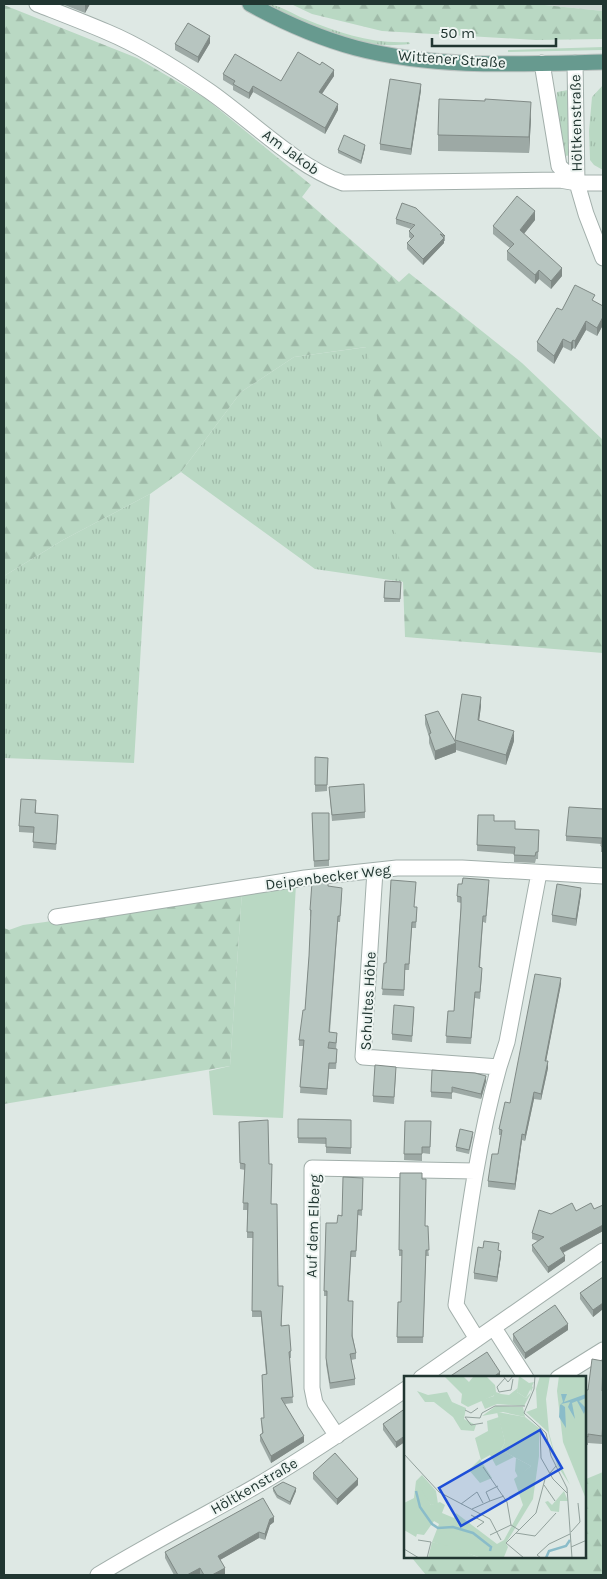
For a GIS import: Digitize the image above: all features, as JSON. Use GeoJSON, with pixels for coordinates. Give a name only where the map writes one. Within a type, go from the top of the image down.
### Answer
{"type":"FeatureCollection","features":[{"type":"Feature","properties":{"kind":"main road","name":"Wittener Straße"},"geometry":{"type":"LineString","coordinates":[[250,4],[308,32],[355,48],[387,55],[451,62],[542,64],[603,62]]}},
{"type":"Feature","properties":{"kind":"street","name":"Am Jakob"},"geometry":{"type":"LineString","coordinates":[[37,4],[109,32],[168,64],[210,92],[323,176],[343,183],[560,180],[577,183],[603,183]]}},
{"type":"Feature","properties":{"kind":"street","name":"Höltkenstraße"},"geometry":{"type":"LineString","coordinates":[[575,63],[577,183],[586,214],[603,258]]}},
{"type":"Feature","properties":{"kind":"street","name":"Höltkenstraße"},"geometry":{"type":"LineString","coordinates":[[542,64],[560,166],[577,183]]}},
{"type":"Feature","properties":{"kind":"street","name":"Deipenbecker Weg"},"geometry":{"type":"LineString","coordinates":[[56,917],[305,878],[376,871],[462,868],[603,876]]}},
{"type":"Feature","properties":{"kind":"street","name":"Schultes Höhe"},"geometry":{"type":"LineString","coordinates":[[376,871],[363,1057],[499,1067]]}},
{"type":"Feature","properties":{"kind":"street"},"geometry":{"type":"LineString","coordinates":[[477,1339],[456,1305],[475,1172],[489,1101],[507,1042],[539,872]]}},
{"type":"Feature","properties":{"kind":"street","name":"Auf dem Elberg"},"geometry":{"type":"LineString","coordinates":[[337,1436],[315,1403],[312,1388],[312,1168],[475,1172]]}},
{"type":"Feature","properties":{"kind":"street"},"geometry":{"type":"LineString","coordinates":[[424,1376],[603,1251]]}},
{"type":"Feature","properties":{"kind":"street"},"geometry":{"type":"LineString","coordinates":[[494,1328],[525,1376]]}},
{"type":"Feature","properties":{"kind":"street"},"geometry":{"type":"LineString","coordinates":[[561,1376],[603,1350]]}},
{"type":"Feature","properties":{"kind":"street","name":"Höltkenstraße"},"geometry":{"type":"LineString","coordinates":[[98,1575],[148,1545],[262,1483],[337,1436],[404,1390]]}},
{"type":"Feature","properties":{"kind":"shaded area"},"geometry":{"type":"Polygon","coordinates":[[[535,4],[603,4],[603,11],[535,4]]]}},
{"type":"Feature","properties":{"kind":"green space"},"geometry":{"type":"Polygon","coordinates":[[[266,4],[281,7],[305,19],[343,33],[382,41],[409,42],[410,44],[379,45],[347,38],[305,23],[266,4]]]}},
{"type":"Feature","properties":{"kind":"green space"},"geometry":{"type":"Polygon","coordinates":[[[291,4],[535,4],[603,11],[603,39],[536,40],[382,31],[312,14],[291,4]]]}},
{"type":"Feature","properties":{"kind":"green space"},"geometry":{"type":"Polygon","coordinates":[[[4,5],[137,58],[205,98],[311,185],[302,197],[399,282],[409,273],[522,363],[603,440],[603,653],[405,637],[403,582],[366,347],[294,357],[241,392],[181,472],[150,494],[63,540],[4,576],[4,5]]]}},
{"type":"Feature","properties":{"kind":"green space"},"geometry":{"type":"Polygon","coordinates":[[[603,47],[603,50],[508,52],[508,50],[603,47]]]}},
{"type":"Feature","properties":{"kind":"green space"},"geometry":{"type":"Polygon","coordinates":[[[603,85],[603,170],[594,165],[590,160],[589,131],[592,97],[603,85]]]}},
{"type":"Feature","properties":{"kind":"green space"},"geometry":{"type":"Polygon","coordinates":[[[568,90],[572,155],[565,156],[556,108],[557,92],[568,90]]]}},
{"type":"Feature","properties":{"kind":"green space"},"geometry":{"type":"Polygon","coordinates":[[[367,347],[404,582],[315,569],[181,472],[241,392],[294,357],[367,347]]]}},
{"type":"Feature","properties":{"kind":"green space"},"geometry":{"type":"Polygon","coordinates":[[[150,494],[134,763],[4,758],[4,576],[63,540],[150,494]]]}},
{"type":"Feature","properties":{"kind":"green space"},"geometry":{"type":"Polygon","coordinates":[[[296,884],[283,1118],[213,1115],[209,1071],[230,1066],[242,892],[296,884]]]}},
{"type":"Feature","properties":{"kind":"green space"},"geometry":{"type":"Polygon","coordinates":[[[242,892],[230,1066],[4,1104],[4,928],[9,930],[23,925],[149,908],[242,892]]]}},
{"type":"Feature","properties":{"kind":"green space"},"geometry":{"type":"Polygon","coordinates":[[[603,1472],[603,1575],[426,1575],[413,1559],[587,1559],[587,1479],[603,1472]]]}},
{"type":"Feature","properties":{"kind":"building"},"geometry":{"type":"Polygon","coordinates":[[[188,23],[210,36],[198,57],[175,44],[188,23]]]}},
{"type":"Feature","properties":{"kind":"building"},"geometry":{"type":"Polygon","coordinates":[[[298,52],[320,65],[322,62],[334,70],[319,92],[338,104],[325,128],[253,86],[249,93],[233,84],[235,81],[223,74],[235,54],[281,81],[298,52]]]}},
{"type":"Feature","properties":{"kind":"building"},"geometry":{"type":"Polygon","coordinates":[[[390,79],[421,84],[411,149],[380,144],[390,79]]]}},
{"type":"Feature","properties":{"kind":"building"},"geometry":{"type":"Polygon","coordinates":[[[439,99],[531,102],[529,137],[438,135],[439,99]]]}},
{"type":"Feature","properties":{"kind":"building"},"geometry":{"type":"Polygon","coordinates":[[[344,135],[365,145],[361,161],[338,150],[344,135]]]}},
{"type":"Feature","properties":{"kind":"building"},"geometry":{"type":"Polygon","coordinates":[[[517,196],[535,211],[520,230],[562,268],[551,281],[539,270],[535,275],[507,251],[514,244],[493,226],[517,196]]]}},
{"type":"Feature","properties":{"kind":"building"},"geometry":{"type":"Polygon","coordinates":[[[402,203],[416,208],[445,236],[440,234],[444,238],[423,259],[407,243],[414,236],[409,231],[415,225],[396,219],[402,203]]]}},
{"type":"Feature","properties":{"kind":"building"},"geometry":{"type":"Polygon","coordinates":[[[575,285],[595,295],[592,300],[603,306],[603,317],[597,328],[586,321],[575,341],[573,340],[571,343],[563,339],[554,356],[537,342],[557,308],[562,310],[575,285]]]}},
{"type":"Feature","properties":{"kind":"building"},"geometry":{"type":"Polygon","coordinates":[[[385,581],[401,582],[400,599],[384,598],[385,581]]]}},
{"type":"Feature","properties":{"kind":"building"},"geometry":{"type":"Polygon","coordinates":[[[462,694],[481,697],[478,720],[514,731],[506,755],[455,740],[462,694]]]}},
{"type":"Feature","properties":{"kind":"building"},"geometry":{"type":"Polygon","coordinates":[[[438,711],[456,743],[435,751],[425,715],[438,711]]]}},
{"type":"Feature","properties":{"kind":"building"},"geometry":{"type":"Polygon","coordinates":[[[315,757],[328,758],[327,785],[315,785],[315,757]]]}},
{"type":"Feature","properties":{"kind":"building"},"geometry":{"type":"Polygon","coordinates":[[[364,784],[365,812],[332,815],[329,787],[364,784]]]}},
{"type":"Feature","properties":{"kind":"building"},"geometry":{"type":"Polygon","coordinates":[[[21,799],[36,800],[35,813],[58,815],[56,844],[33,842],[34,827],[19,826],[21,799]]]}},
{"type":"Feature","properties":{"kind":"building"},"geometry":{"type":"Polygon","coordinates":[[[569,807],[603,809],[603,847],[601,846],[602,838],[566,836],[569,807]]]}},
{"type":"Feature","properties":{"kind":"building"},"geometry":{"type":"Polygon","coordinates":[[[312,813],[329,813],[329,860],[314,861],[312,813]]]}},
{"type":"Feature","properties":{"kind":"building"},"geometry":{"type":"Polygon","coordinates":[[[478,815],[494,815],[494,821],[515,821],[515,829],[539,830],[538,852],[536,852],[535,856],[514,855],[515,847],[477,845],[478,815]]]}},
{"type":"Feature","properties":{"kind":"building"},"geometry":{"type":"Polygon","coordinates":[[[463,878],[489,880],[486,916],[483,916],[479,967],[482,968],[480,992],[475,992],[471,1038],[446,1036],[448,1011],[454,1011],[461,908],[461,897],[457,896],[458,884],[462,884],[463,878]]]}},
{"type":"Feature","properties":{"kind":"building"},"geometry":{"type":"Polygon","coordinates":[[[391,880],[416,882],[414,907],[417,907],[416,922],[412,922],[409,964],[405,964],[404,990],[382,989],[384,963],[386,963],[391,880]]]}},
{"type":"Feature","properties":{"kind":"building"},"geometry":{"type":"Polygon","coordinates":[[[312,882],[328,883],[328,886],[342,888],[329,1032],[337,1033],[336,1043],[329,1042],[328,1048],[337,1049],[336,1063],[329,1063],[327,1089],[300,1087],[304,1040],[299,1040],[303,1010],[305,1010],[312,882]]]}},
{"type":"Feature","properties":{"kind":"building"},"geometry":{"type":"Polygon","coordinates":[[[557,884],[581,888],[576,919],[552,915],[557,884]]]}},
{"type":"Feature","properties":{"kind":"building"},"geometry":{"type":"Polygon","coordinates":[[[535,974],[561,978],[545,1061],[548,1061],[541,1094],[534,1092],[525,1135],[522,1134],[515,1184],[488,1181],[492,1154],[498,1154],[502,1130],[499,1129],[505,1102],[510,1103],[535,974]]]}},
{"type":"Feature","properties":{"kind":"building"},"geometry":{"type":"Polygon","coordinates":[[[394,1005],[414,1007],[412,1036],[392,1034],[394,1005]]]}},
{"type":"Feature","properties":{"kind":"building"},"geometry":{"type":"Polygon","coordinates":[[[375,1065],[396,1067],[394,1097],[373,1096],[375,1065]]]}},
{"type":"Feature","properties":{"kind":"building"},"geometry":{"type":"Polygon","coordinates":[[[432,1070],[475,1073],[486,1076],[481,1094],[452,1087],[452,1093],[431,1092],[432,1070]]]}},
{"type":"Feature","properties":{"kind":"building"},"geometry":{"type":"Polygon","coordinates":[[[298,1119],[351,1120],[351,1148],[326,1147],[326,1138],[298,1138],[298,1119]]]}},
{"type":"Feature","properties":{"kind":"building"},"geometry":{"type":"Polygon","coordinates":[[[268,1120],[269,1164],[272,1164],[271,1204],[277,1204],[278,1286],[283,1286],[281,1326],[289,1325],[291,1351],[289,1352],[293,1397],[281,1398],[304,1436],[271,1456],[260,1435],[263,1433],[261,1418],[264,1418],[262,1375],[267,1374],[261,1311],[252,1311],[253,1232],[247,1232],[248,1203],[243,1203],[245,1164],[240,1163],[239,1122],[268,1120]]]}},
{"type":"Feature","properties":{"kind":"building"},"geometry":{"type":"Polygon","coordinates":[[[405,1121],[431,1121],[430,1147],[422,1147],[422,1154],[404,1154],[405,1121]]]}},
{"type":"Feature","properties":{"kind":"building"},"geometry":{"type":"Polygon","coordinates":[[[460,1129],[473,1132],[469,1150],[456,1147],[460,1129]]]}},
{"type":"Feature","properties":{"kind":"building"},"geometry":{"type":"Polygon","coordinates":[[[400,1173],[422,1173],[422,1179],[426,1179],[425,1226],[428,1226],[429,1250],[426,1250],[423,1337],[397,1337],[398,1302],[401,1302],[402,1250],[399,1250],[400,1173]]]}},
{"type":"Feature","properties":{"kind":"building"},"geometry":{"type":"Polygon","coordinates":[[[343,1177],[363,1178],[362,1210],[358,1210],[356,1251],[351,1251],[348,1301],[353,1301],[352,1336],[356,1353],[350,1354],[355,1379],[330,1383],[326,1358],[327,1291],[324,1291],[326,1223],[337,1223],[338,1215],[342,1216],[343,1177]]]}},
{"type":"Feature","properties":{"kind":"building"},"geometry":{"type":"Polygon","coordinates":[[[572,1203],[576,1211],[591,1203],[594,1209],[603,1205],[603,1225],[560,1248],[565,1256],[548,1267],[532,1245],[544,1237],[532,1233],[539,1210],[551,1214],[572,1203]]]}},
{"type":"Feature","properties":{"kind":"building"},"geometry":{"type":"Polygon","coordinates":[[[484,1241],[499,1243],[498,1250],[501,1251],[497,1277],[474,1273],[478,1247],[483,1248],[484,1241]]]}},
{"type":"Feature","properties":{"kind":"building"},"geometry":{"type":"Polygon","coordinates":[[[603,1277],[603,1303],[593,1310],[580,1293],[603,1277]]]}},
{"type":"Feature","properties":{"kind":"building"},"geometry":{"type":"Polygon","coordinates":[[[555,1305],[568,1324],[525,1353],[513,1334],[555,1305]]]}},
{"type":"Feature","properties":{"kind":"building"},"geometry":{"type":"Polygon","coordinates":[[[487,1352],[500,1372],[495,1376],[451,1376],[487,1352]]]}},
{"type":"Feature","properties":{"kind":"building"},"geometry":{"type":"Polygon","coordinates":[[[592,1359],[603,1361],[602,1436],[588,1434],[587,1436],[588,1390],[592,1359]]]}},
{"type":"Feature","properties":{"kind":"building"},"geometry":{"type":"Polygon","coordinates":[[[404,1409],[404,1436],[396,1442],[383,1424],[404,1409]]]}},
{"type":"Feature","properties":{"kind":"building"},"geometry":{"type":"Polygon","coordinates":[[[335,1453],[358,1479],[337,1499],[313,1473],[335,1453]]]}},
{"type":"Feature","properties":{"kind":"building"},"geometry":{"type":"Polygon","coordinates":[[[283,1482],[296,1488],[290,1502],[277,1495],[273,1488],[283,1482]]]}},
{"type":"Feature","properties":{"kind":"building"},"geometry":{"type":"Polygon","coordinates":[[[263,1498],[274,1517],[270,1519],[265,1534],[259,1532],[218,1556],[225,1568],[212,1575],[204,1575],[200,1568],[187,1575],[178,1575],[165,1552],[263,1498]]]}}]}
